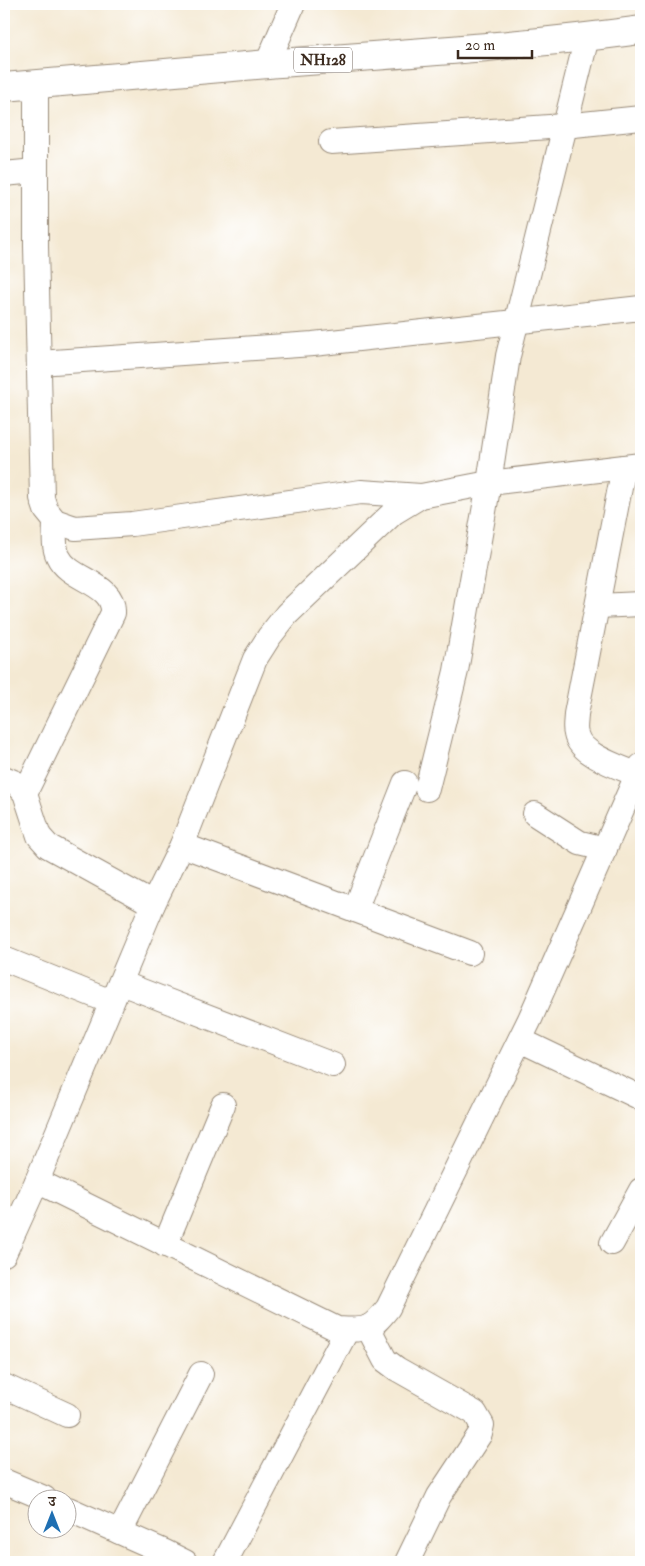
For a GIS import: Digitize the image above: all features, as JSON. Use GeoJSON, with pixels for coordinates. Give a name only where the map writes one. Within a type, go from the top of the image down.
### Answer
{"type":"FeatureCollection","features":[{"type":"Feature","properties":{"kind":"highway","name":"NH128"},"geometry":{"type":"LineString","coordinates":[[4,87],[430,52],[641,30]]}},
{"type":"Feature","properties":{"kind":"street"},"geometry":{"type":"LineString","coordinates":[[267,64],[293,4]]}},
{"type":"Feature","properties":{"kind":"street"},"geometry":{"type":"LineString","coordinates":[[354,910],[416,786],[456,671],[489,483],[508,356],[587,37]]}},
{"type":"Feature","properties":{"kind":"street"},"geometry":{"type":"LineString","coordinates":[[36,84],[35,171],[42,498],[46,510],[55,521],[75,528],[132,524],[361,492],[421,496],[489,483],[633,466],[598,606],[576,714],[576,735],[583,748],[594,756],[640,772],[520,1040],[388,1308],[375,1324],[358,1328],[337,1329],[37,1181]]}},
{"type":"Feature","properties":{"kind":"street"},"geometry":{"type":"LineString","coordinates":[[331,142],[564,126],[641,118]]}},
{"type":"Feature","properties":{"kind":"street"},"geometry":{"type":"LineString","coordinates":[[4,174],[35,171]]}},
{"type":"Feature","properties":{"kind":"street"},"geometry":{"type":"LineString","coordinates":[[39,363],[313,344],[641,308]]}},
{"type":"Feature","properties":{"kind":"street"},"geometry":{"type":"LineString","coordinates":[[4,1254],[12,1214],[37,1181],[153,904],[182,845],[255,659],[269,637],[288,614],[393,514],[421,496]]}},
{"type":"Feature","properties":{"kind":"street"},"geometry":{"type":"LineString","coordinates":[[25,793],[113,613],[113,602],[108,594],[70,570],[58,558],[55,548],[55,521]]}},
{"type":"Feature","properties":{"kind":"street"},"geometry":{"type":"LineString","coordinates":[[598,606],[641,604]]}},
{"type":"Feature","properties":{"kind":"street"},"geometry":{"type":"LineString","coordinates":[[4,778],[16,783],[25,793],[39,836],[48,846],[153,904]]}},
{"type":"Feature","properties":{"kind":"street"},"geometry":{"type":"LineString","coordinates":[[535,814],[580,844],[605,849]]}},
{"type":"Feature","properties":{"kind":"street"},"geometry":{"type":"LineString","coordinates":[[182,845],[470,953]]}},
{"type":"Feature","properties":{"kind":"street"},"geometry":{"type":"LineString","coordinates":[[4,959],[116,992],[332,1065]]}},
{"type":"Feature","properties":{"kind":"street"},"geometry":{"type":"LineString","coordinates":[[520,1040],[641,1098]]}},
{"type":"Feature","properties":{"kind":"street"},"geometry":{"type":"LineString","coordinates":[[165,1245],[223,1105]]}},
{"type":"Feature","properties":{"kind":"street"},"geometry":{"type":"LineString","coordinates":[[612,1243],[641,1190]]}},
{"type":"Feature","properties":{"kind":"street"},"geometry":{"type":"LineString","coordinates":[[225,1562],[358,1328]]}},
{"type":"Feature","properties":{"kind":"street"},"geometry":{"type":"LineString","coordinates":[[358,1328],[385,1360],[397,1369],[475,1413],[482,1425],[480,1434],[439,1496],[407,1562]]}},
{"type":"Feature","properties":{"kind":"street"},"geometry":{"type":"LineString","coordinates":[[120,1532],[201,1374]]}},
{"type":"Feature","properties":{"kind":"street"},"geometry":{"type":"LineString","coordinates":[[4,1386],[67,1415]]}},
{"type":"Feature","properties":{"kind":"street"},"geometry":{"type":"LineString","coordinates":[[4,1481],[28,1491]]}},
{"type":"Feature","properties":{"kind":"street"},"geometry":{"type":"LineString","coordinates":[[78,1513],[120,1532],[170,1559]]}}]}
